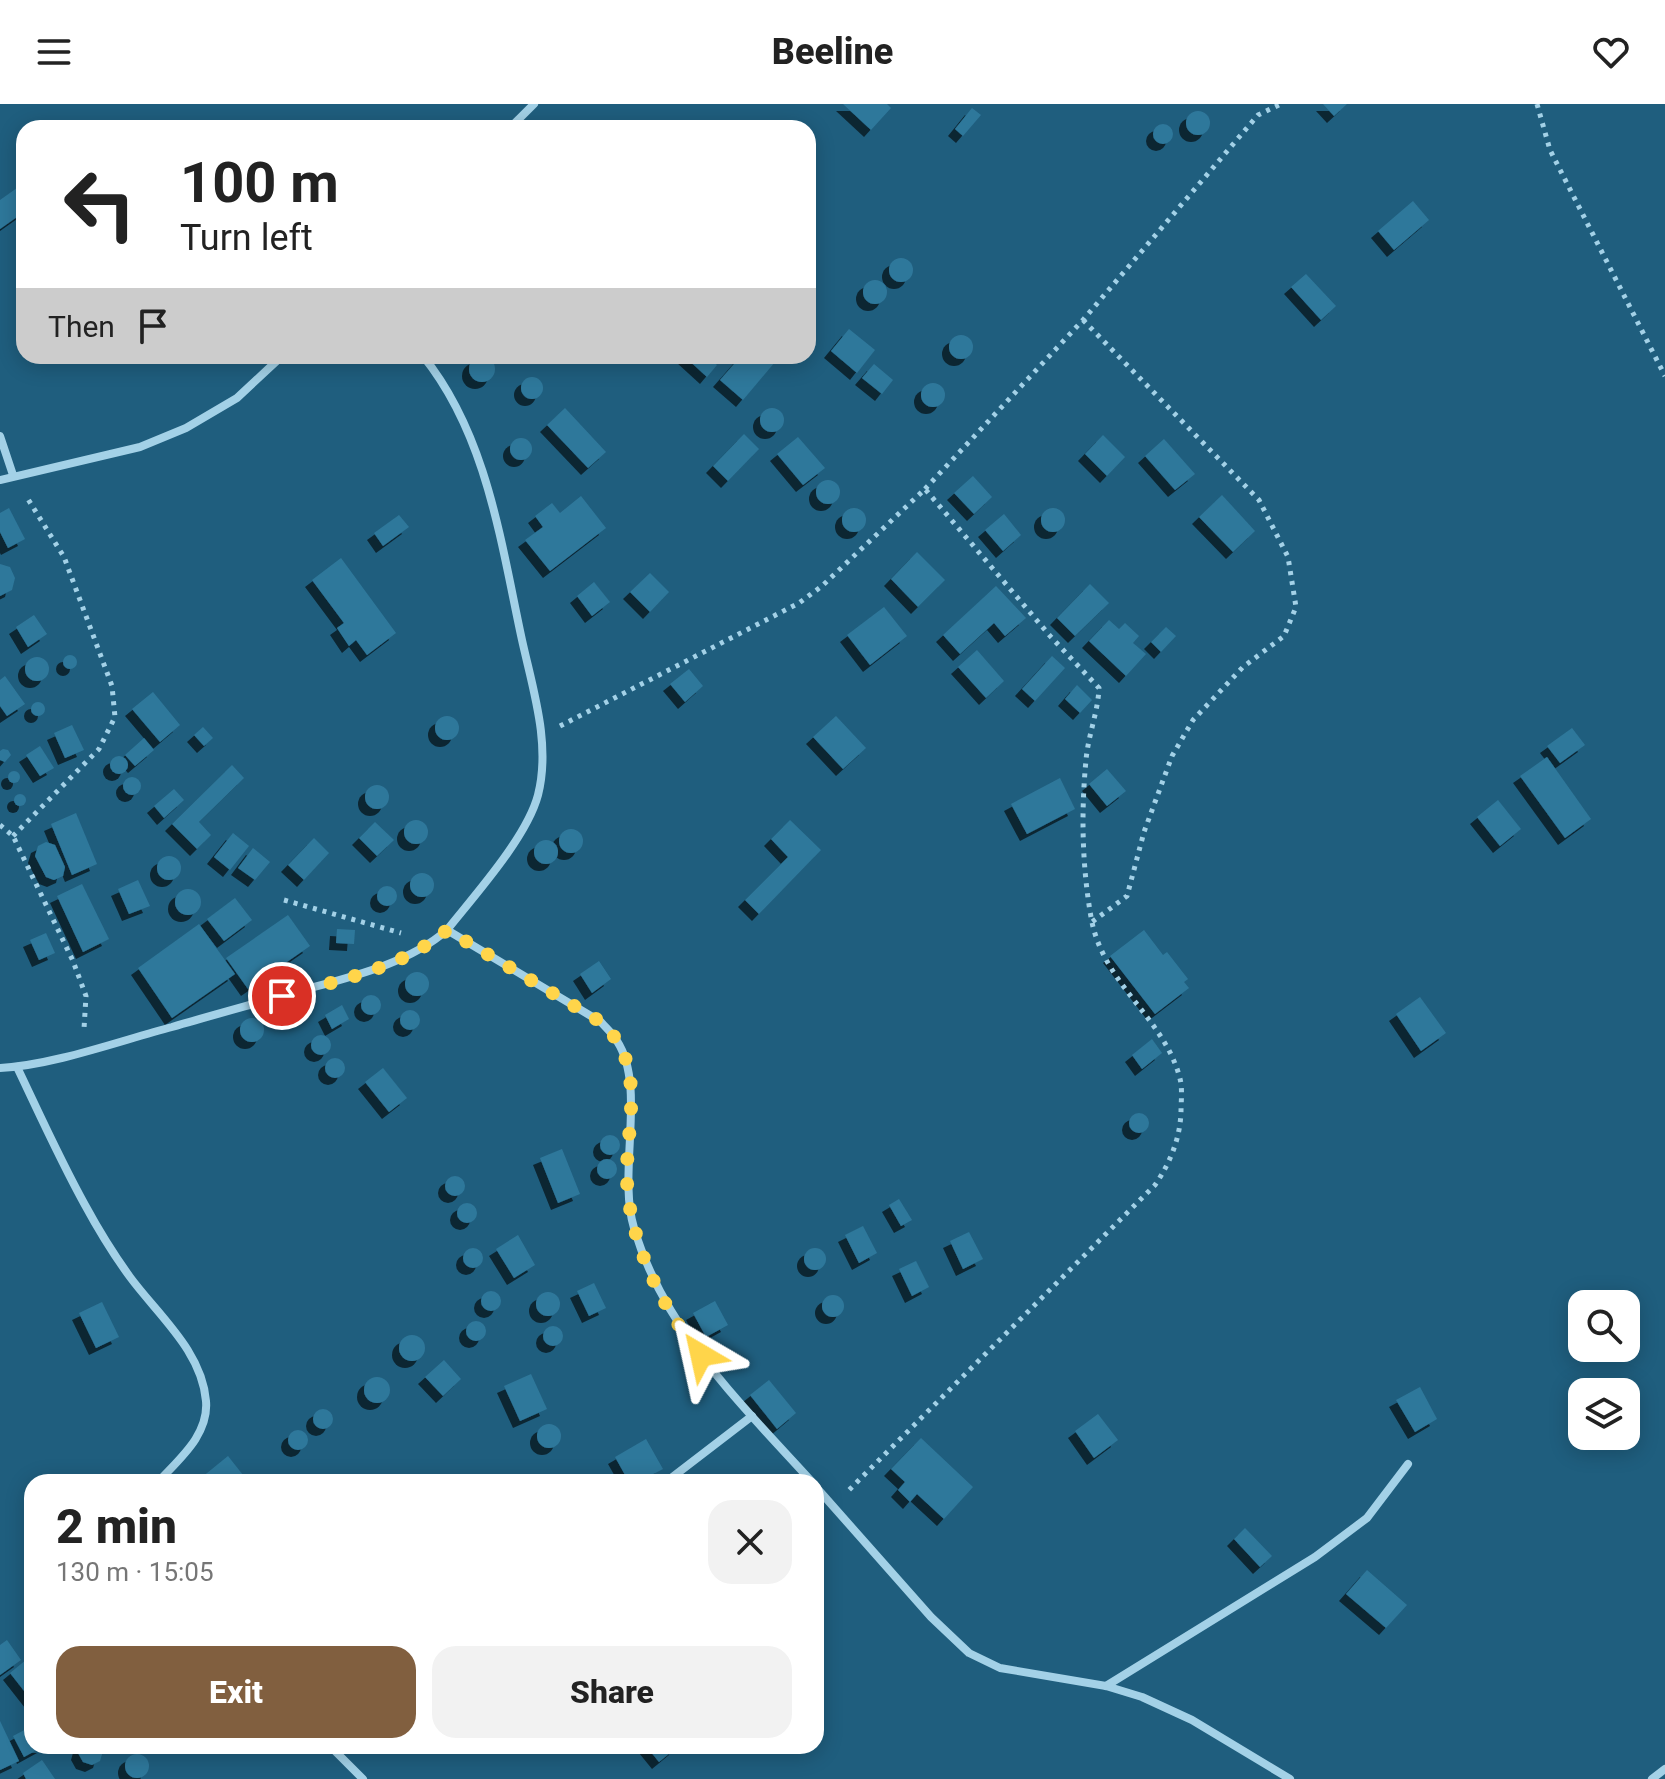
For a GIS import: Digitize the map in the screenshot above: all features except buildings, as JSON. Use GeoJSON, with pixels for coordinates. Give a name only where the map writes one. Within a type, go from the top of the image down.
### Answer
{"type":"FeatureCollection","features":[{"type":"Feature","properties":{"kind":"street"},"geometry":{"type":"LineString","coordinates":[[518,120],[534,104]]}},
{"type":"Feature","properties":{"kind":"street"},"geometry":{"type":"LineString","coordinates":[[0,480],[114,455],[186,428],[237,398],[273,364]]}},
{"type":"Feature","properties":{"kind":"street"},"geometry":{"type":"LineString","coordinates":[[0,1068],[65,1055],[378,967],[432,942],[447,930],[518,836],[533,811],[542,778],[542,735],[495,511],[477,456],[455,406],[428,364]]}},
{"type":"Feature","properties":{"kind":"street"},"geometry":{"type":"LineString","coordinates":[[0,436],[13,475]]}},
{"type":"Feature","properties":{"kind":"street"},"geometry":{"type":"LineString","coordinates":[[447,930],[601,1022],[618,1042],[627,1066],[630,1088],[627,1181],[632,1225],[645,1260],[687,1338],[805,1474]]}},
{"type":"Feature","properties":{"kind":"street"},"geometry":{"type":"LineString","coordinates":[[17,1067],[85,1205],[129,1276],[187,1347],[201,1379],[207,1402],[202,1429],[165,1474]]}},
{"type":"Feature","properties":{"kind":"street"},"geometry":{"type":"LineString","coordinates":[[676,1474],[752,1416]]}},
{"type":"Feature","properties":{"kind":"street"},"geometry":{"type":"LineString","coordinates":[[1106,1686],[1315,1557],[1367,1518],[1408,1464]]}},
{"type":"Feature","properties":{"kind":"street"},"geometry":{"type":"LineString","coordinates":[[824,1496],[931,1617],[969,1653],[1000,1668],[1106,1686],[1142,1697],[1192,1720],[1290,1779]]}},
{"type":"Feature","properties":{"kind":"street"},"geometry":{"type":"LineString","coordinates":[[338,1754],[363,1779]]}},
{"type":"Feature","properties":{"kind":"street"},"geometry":{"type":"LineString","coordinates":[[1652,1779],[1665,1769]]}},
{"type":"Feature","properties":{"kind":"path"},"geometry":{"type":"LineString","coordinates":[[542,735],[799,603],[822,586],[925,489],[1083,320],[1258,115],[1281,104]]}},
{"type":"Feature","properties":{"kind":"path"},"geometry":{"type":"LineString","coordinates":[[1537,104],[1550,150],[1665,376]]}},
{"type":"Feature","properties":{"kind":"path"},"geometry":{"type":"LineString","coordinates":[[1083,320],[1259,500],[1288,557],[1296,607],[1284,636],[1243,667],[1193,720],[1167,769],[1144,832],[1127,896],[1092,922]]}},
{"type":"Feature","properties":{"kind":"path"},"geometry":{"type":"LineString","coordinates":[[13,475],[64,557],[112,686],[115,717],[99,749],[13,836]]}},
{"type":"Feature","properties":{"kind":"path"},"geometry":{"type":"LineString","coordinates":[[833,1506],[1144,1196],[1170,1163],[1181,1121],[1180,1076],[1166,1045],[1108,964],[1092,922],[1083,832],[1086,758],[1099,688],[1051,637],[925,489]]}},
{"type":"Feature","properties":{"kind":"path"},"geometry":{"type":"LineString","coordinates":[[0,825],[13,836],[73,961],[86,996],[84,1035],[65,1055]]}},
{"type":"Feature","properties":{"kind":"path"},"geometry":{"type":"LineString","coordinates":[[284,900],[432,942]]}},
{"type":"Feature","properties":{"kind":"route"},"geometry":{"type":"LineString","coordinates":[[282,996],[378,967],[432,942],[447,930],[601,1022],[618,1042],[627,1066],[630,1088],[627,1181],[632,1225],[659,1291],[701,1355]]}}]}
